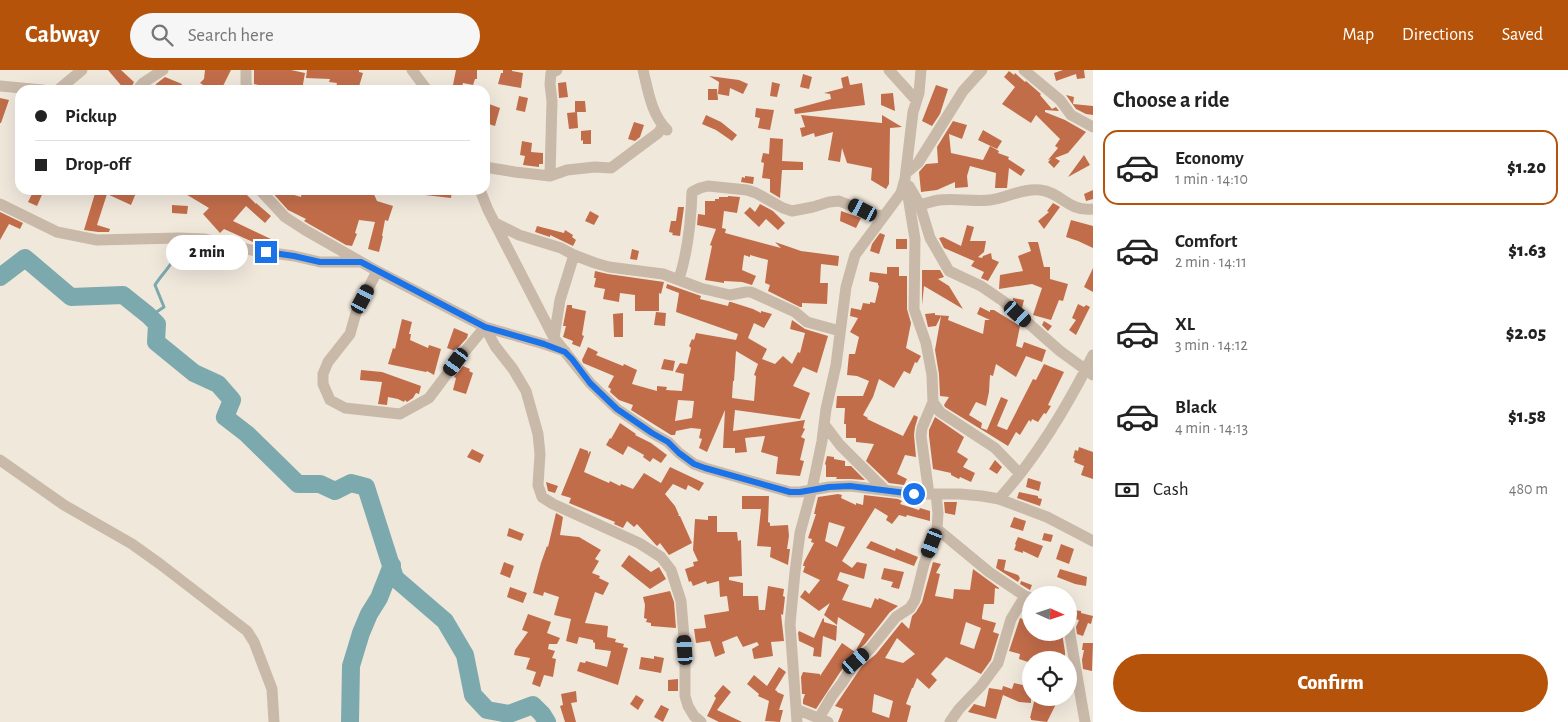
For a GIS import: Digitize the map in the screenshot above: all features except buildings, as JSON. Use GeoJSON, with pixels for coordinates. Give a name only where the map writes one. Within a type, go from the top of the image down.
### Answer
{"type":"FeatureCollection","features":[{"type":"Feature","properties":{"kind":"street"},"geometry":{"type":"LineString","coordinates":[[64,85],[82,70]]}},
{"type":"Feature","properties":{"kind":"street"},"geometry":{"type":"LineString","coordinates":[[141,85],[162,70]]}},
{"type":"Feature","properties":{"kind":"street"},"geometry":{"type":"LineString","coordinates":[[246,70],[247,85]]}},
{"type":"Feature","properties":{"kind":"street"},"geometry":{"type":"LineString","coordinates":[[412,70],[423,85]]}},
{"type":"Feature","properties":{"kind":"street"},"geometry":{"type":"LineString","coordinates":[[550,176],[552,101],[550,84],[551,74],[557,70]]}},
{"type":"Feature","properties":{"kind":"street"},"geometry":{"type":"LineString","coordinates":[[490,168],[550,176],[567,170],[595,166],[611,168],[626,155],[665,128],[657,117],[643,70]]}},
{"type":"Feature","properties":{"kind":"street"},"geometry":{"type":"LineString","coordinates":[[889,70],[916,100]]}},
{"type":"Feature","properties":{"kind":"street"},"geometry":{"type":"LineString","coordinates":[[797,722],[790,624],[800,533],[812,489],[836,365],[846,287],[855,255],[871,236],[883,216],[901,193],[906,176],[913,112],[920,85],[921,70]]}},
{"type":"Feature","properties":{"kind":"street"},"geometry":{"type":"LineString","coordinates":[[906,176],[918,163],[963,92],[982,70]]}},
{"type":"Feature","properties":{"kind":"street"},"geometry":{"type":"LineString","coordinates":[[1024,70],[1060,100],[1072,115],[1093,127]]}},
{"type":"Feature","properties":{"kind":"street"},"geometry":{"type":"LineString","coordinates":[[0,86],[15,87]]}},
{"type":"Feature","properties":{"kind":"street"},"geometry":{"type":"LineString","coordinates":[[906,176],[920,205],[930,238],[949,271],[981,286],[1003,301],[1060,351],[1090,372]]}},
{"type":"Feature","properties":{"kind":"street"},"geometry":{"type":"LineString","coordinates":[[796,709],[824,720],[832,696],[856,661],[870,649],[896,617],[910,608],[915,600],[924,564],[937,529],[938,513],[932,494],[920,436],[933,402],[932,375],[926,343],[914,309],[915,240],[906,176]]}},
{"type":"Feature","properties":{"kind":"street"},"geometry":{"type":"LineString","coordinates":[[679,279],[685,261],[688,241],[692,192],[700,188],[713,186],[756,192],[783,208],[792,211],[839,200],[872,214],[883,216]]}},
{"type":"Feature","properties":{"kind":"street"},"geometry":{"type":"LineString","coordinates":[[920,205],[940,200],[991,200],[1027,190],[1039,190],[1050,192],[1067,204],[1082,210],[1093,209]]}},
{"type":"Feature","properties":{"kind":"street"},"geometry":{"type":"LineString","coordinates":[[265,195],[285,217],[377,272],[485,327],[565,352]]}},
{"type":"Feature","properties":{"kind":"street"},"geometry":{"type":"LineString","coordinates":[[482,195],[554,338],[565,352],[590,383],[617,409],[668,442],[694,464],[790,492],[850,486],[884,489],[900,493],[960,494],[999,499],[1047,517],[1093,541]]}},
{"type":"Feature","properties":{"kind":"street"},"geometry":{"type":"LineString","coordinates":[[0,204],[56,232],[97,240],[179,238],[206,240],[320,262],[361,262]]}},
{"type":"Feature","properties":{"kind":"street"},"geometry":{"type":"LineString","coordinates":[[495,223],[519,235],[561,248],[574,255],[609,267],[663,274],[700,288],[730,296],[751,292],[795,312],[808,322],[840,331]]}},
{"type":"Feature","properties":{"kind":"street"},"geometry":{"type":"LineString","coordinates":[[554,338],[560,300],[574,255]]}},
{"type":"Feature","properties":{"kind":"street"},"geometry":{"type":"LineString","coordinates":[[377,272],[356,313],[350,334],[328,362],[323,374],[323,384],[330,400],[345,408],[400,414],[406,412],[429,398],[485,327]]}},
{"type":"Feature","properties":{"kind":"street"},"geometry":{"type":"LineString","coordinates":[[485,327],[495,346],[513,369],[526,391],[538,434],[540,454],[538,485],[542,497],[552,504],[639,543],[661,557],[671,570],[681,601],[685,650],[685,696],[694,716],[701,722]]}},
{"type":"Feature","properties":{"kind":"street"},"geometry":{"type":"LineString","coordinates":[[999,499],[1020,474],[1090,372],[1093,356]]}},
{"type":"Feature","properties":{"kind":"street"},"geometry":{"type":"LineString","coordinates":[[933,402],[940,412],[995,448],[1020,474]]}},
{"type":"Feature","properties":{"kind":"street"},"geometry":{"type":"LineString","coordinates":[[824,424],[840,445],[884,489]]}},
{"type":"Feature","properties":{"kind":"street"},"geometry":{"type":"LineString","coordinates":[[0,460],[64,505],[132,544],[247,631],[254,642],[272,689],[274,722]]}},
{"type":"Feature","properties":{"kind":"street"},"geometry":{"type":"LineString","coordinates":[[937,529],[990,572],[1022,593]]}},
{"type":"Feature","properties":{"kind":"street"},"geometry":{"type":"LineString","coordinates":[[950,722],[998,663],[1011,619],[1022,605]]}},
{"type":"Feature","properties":{"kind":"street"},"geometry":{"type":"LineString","coordinates":[[1071,641],[1085,722]]}},
{"type":"Feature","properties":{"kind":"waterway"},"geometry":{"type":"LineString","coordinates":[[0,277],[25,258],[71,297],[123,295],[157,324],[156,342],[194,373],[218,384],[232,400],[225,417],[247,434],[298,484],[320,484],[335,491],[351,483],[366,487],[395,578],[445,621],[465,655],[473,695],[487,710],[509,714],[533,705],[547,722]]}},
{"type":"Feature","properties":{"kind":"waterway"},"geometry":{"type":"LineString","coordinates":[[148,315],[152,315],[164,307],[155,285],[172,262]]}},
{"type":"Feature","properties":{"kind":"waterway"},"geometry":{"type":"LineString","coordinates":[[350,722],[351,666],[361,633],[369,614],[379,598],[392,565]]}},
{"type":"Feature","properties":{"kind":"route"},"geometry":{"type":"LineString","coordinates":[[266,252],[320,262],[361,262],[485,327],[565,352],[603,397],[617,409],[668,442],[694,464],[790,492],[850,486],[914,494]]}}]}
